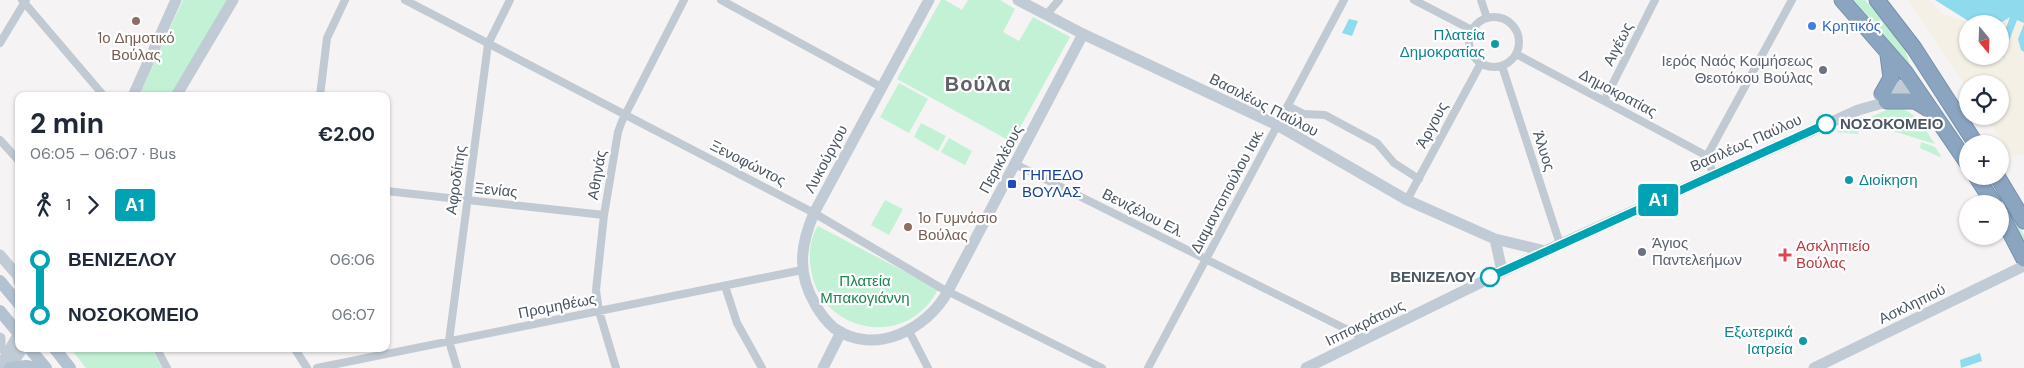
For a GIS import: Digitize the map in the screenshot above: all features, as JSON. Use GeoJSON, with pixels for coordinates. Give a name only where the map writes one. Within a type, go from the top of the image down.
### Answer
{"type":"FeatureCollection","features":[{"type":"Feature","properties":{"kind":"highway"},"geometry":{"type":"LineString","coordinates":[[1842,0],[1913,84],[1959,151]]}},
{"type":"Feature","properties":{"kind":"highway"},"geometry":{"type":"LineString","coordinates":[[1877,0],[1914,48],[1970,135]]}},
{"type":"Feature","properties":{"kind":"highway"},"geometry":{"type":"LineString","coordinates":[[1913,84],[1917,60],[1914,48]]}},
{"type":"Feature","properties":{"kind":"highway"},"geometry":{"type":"LineString","coordinates":[[1886,52],[1891,78],[1884,98],[1915,101],[1932,111]]}},
{"type":"Feature","properties":{"kind":"highway"},"geometry":{"type":"LineString","coordinates":[[1913,84],[1929,85],[1946,96]]}},
{"type":"Feature","properties":{"kind":"highway"},"geometry":{"type":"LineString","coordinates":[[2002,185],[2024,221]]}},
{"type":"Feature","properties":{"kind":"highway"},"geometry":{"type":"LineString","coordinates":[[2009,231],[2024,259]]}},
{"type":"Feature","properties":{"kind":"main road"},"geometry":{"type":"LineString","coordinates":[[0,280],[7,287],[15,290]]}},
{"type":"Feature","properties":{"kind":"main road"},"geometry":{"type":"LineString","coordinates":[[0,280],[15,299]]}},
{"type":"Feature","properties":{"kind":"main road"},"geometry":{"type":"LineString","coordinates":[[0,311],[15,328]]}},
{"type":"Feature","properties":{"kind":"main road"},"geometry":{"type":"LineString","coordinates":[[33,352],[46,368]]}},
{"type":"Feature","properties":{"kind":"main road"},"geometry":{"type":"LineString","coordinates":[[57,352],[70,368]]}},
{"type":"Feature","properties":{"kind":"main road"},"geometry":{"type":"LineString","coordinates":[[62,352],[70,368]]}},
{"type":"Feature","properties":{"kind":"main road"},"geometry":{"type":"LineString","coordinates":[[10,368],[26,366],[37,368]]}},
{"type":"Feature","properties":{"kind":"street"},"geometry":{"type":"LineString","coordinates":[[135,92],[176,0]]}},
{"type":"Feature","properties":{"kind":"street"},"geometry":{"type":"LineString","coordinates":[[178,92],[233,0]]}},
{"type":"Feature","properties":{"kind":"street"},"geometry":{"type":"LineString","coordinates":[[320,92],[327,38],[345,0]]}},
{"type":"Feature","properties":{"kind":"street","name":"Ξενοφώντος"},"geometry":{"type":"LineString","coordinates":[[404,0],[814,213],[948,291],[1102,368]]}},
{"type":"Feature","properties":{"kind":"street","name":"Αφροδίτης"},"geometry":{"type":"LineString","coordinates":[[456,368],[449,341],[488,44],[510,0]]}},
{"type":"Feature","properties":{"kind":"street","name":"Αθηνάς"},"geometry":{"type":"LineString","coordinates":[[616,368],[599,311],[597,274],[604,215],[618,132],[684,0]]}},
{"type":"Feature","properties":{"kind":"street"},"geometry":{"type":"LineString","coordinates":[[721,0],[881,87]]}},
{"type":"Feature","properties":{"kind":"street","name":"Λυκούργου"},"geometry":{"type":"LineString","coordinates":[[841,332],[833,328],[816,307],[808,292],[802,270],[804,240],[814,213],[929,0]]}},
{"type":"Feature","properties":{"kind":"street","name":"Βασιλέως Παύλου"},"geometry":{"type":"LineString","coordinates":[[1018,0],[1083,34],[1277,125],[1408,200],[1495,239],[1545,251],[1884,98],[1903,95],[1910,90],[1913,84]]}},
{"type":"Feature","properties":{"kind":"street"},"geometry":{"type":"LineString","coordinates":[[1047,14],[1058,0]]}},
{"type":"Feature","properties":{"kind":"street","name":"Διαμαντοπούλου Ιακ."},"geometry":{"type":"LineString","coordinates":[[1148,368],[1344,0]]}},
{"type":"Feature","properties":{"kind":"street"},"geometry":{"type":"LineString","coordinates":[[1414,0],[1472,30]]}},
{"type":"Feature","properties":{"kind":"street"},"geometry":{"type":"LineString","coordinates":[[1481,0],[1487,18]]}},
{"type":"Feature","properties":{"kind":"street","name":"Αιγέως"},"geometry":{"type":"LineString","coordinates":[[1604,101],[1656,0]]}},
{"type":"Feature","properties":{"kind":"street"},"geometry":{"type":"LineString","coordinates":[[1713,174],[1707,156],[1792,0]]}},
{"type":"Feature","properties":{"kind":"street"},"geometry":{"type":"LineString","coordinates":[[0,43],[24,1],[101,92]]}},
{"type":"Feature","properties":{"kind":"street"},"geometry":{"type":"LineString","coordinates":[[1496,17],[1504,19],[1516,30],[1519,46],[1516,54],[1508,63],[1502,66],[1495,67],[1481,63],[1471,52],[1470,37],[1472,30],[1487,18],[1496,17]]}},
{"type":"Feature","properties":{"kind":"street","name":"Περικλέους"},"geometry":{"type":"LineString","coordinates":[[841,332],[857,338],[880,339],[895,336],[909,331],[928,318],[940,305],[1083,34]]}},
{"type":"Feature","properties":{"kind":"street","name":"Δημοκρατίας"},"geometry":{"type":"LineString","coordinates":[[1516,54],[1707,156]]}},
{"type":"Feature","properties":{"kind":"street","name":"Άργους"},"geometry":{"type":"LineString","coordinates":[[1408,200],[1481,63]]}},
{"type":"Feature","properties":{"kind":"street","name":"Άλυος"},"geometry":{"type":"LineString","coordinates":[[1502,66],[1560,244]]}},
{"type":"Feature","properties":{"kind":"street"},"geometry":{"type":"LineString","coordinates":[[1288,106],[1304,114],[1325,115],[1377,143],[1394,163],[1419,179]]}},
{"type":"Feature","properties":{"kind":"street"},"geometry":{"type":"LineString","coordinates":[[0,140],[15,157]]}},
{"type":"Feature","properties":{"kind":"street","name":"Βενιζέλου Ελ."},"geometry":{"type":"LineString","coordinates":[[1015,164],[1366,340]]}},
{"type":"Feature","properties":{"kind":"street","name":"Ξενίας"},"geometry":{"type":"LineString","coordinates":[[390,192],[604,215]]}},
{"type":"Feature","properties":{"kind":"street"},"geometry":{"type":"LineString","coordinates":[[1495,239],[1502,271]]}},
{"type":"Feature","properties":{"kind":"street","name":"Ιπποκράτους"},"geometry":{"type":"LineString","coordinates":[[1306,368],[1545,251]]}},
{"type":"Feature","properties":{"kind":"street"},"geometry":{"type":"LineString","coordinates":[[0,255],[15,274]]}},
{"type":"Feature","properties":{"kind":"street","name":"Ασκληπιού"},"geometry":{"type":"LineString","coordinates":[[1818,367],[2024,266]]}},
{"type":"Feature","properties":{"kind":"street","name":"Προμηθέως"},"geometry":{"type":"LineString","coordinates":[[317,368],[802,270]]}},
{"type":"Feature","properties":{"kind":"street"},"geometry":{"type":"LineString","coordinates":[[725,286],[737,323],[762,368]]}},
{"type":"Feature","properties":{"kind":"street"},"geometry":{"type":"LineString","coordinates":[[909,331],[928,368]]}},
{"type":"Feature","properties":{"kind":"street"},"geometry":{"type":"LineString","coordinates":[[823,368],[841,332]]}},
{"type":"Feature","properties":{"kind":"street"},"geometry":{"type":"LineString","coordinates":[[0,338],[0,348]]}},
{"type":"Feature","properties":{"kind":"street"},"geometry":{"type":"LineString","coordinates":[[4,368],[5,358],[15,340]]}},
{"type":"Feature","properties":{"kind":"street"},"geometry":{"type":"LineString","coordinates":[[4,368],[14,362],[20,352]]}},
{"type":"Feature","properties":{"kind":"street"},"geometry":{"type":"LineString","coordinates":[[159,352],[167,368]]}},
{"type":"Feature","properties":{"kind":"street"},"geometry":{"type":"LineString","coordinates":[[297,352],[307,368]]}},
{"type":"Feature","properties":{"kind":"green space"},"geometry":{"type":"Polygon","coordinates":[[[183,0],[227,0],[173,92],[141,92],[183,0]]]}},
{"type":"Feature","properties":{"kind":"green space"},"geometry":{"type":"Polygon","coordinates":[[[941,0],[945,0],[962,10],[968,0],[1000,0],[1015,9],[1003,32],[1019,41],[1033,17],[1070,37],[1012,142],[897,79],[941,0]]]}},
{"type":"Feature","properties":{"kind":"green space"},"geometry":{"type":"Polygon","coordinates":[[[1854,0],[1865,0],[1894,32],[1905,51],[1910,71],[1889,42],[1854,0]]]}},
{"type":"Feature","properties":{"kind":"green space"},"geometry":{"type":"Polygon","coordinates":[[[899,83],[928,99],[909,133],[880,117],[899,83]]]}},
{"type":"Feature","properties":{"kind":"green space"},"geometry":{"type":"Polygon","coordinates":[[[1894,107],[1908,111],[1913,115],[1935,144],[1860,121],[1894,107]]]}},
{"type":"Feature","properties":{"kind":"green space"},"geometry":{"type":"Polygon","coordinates":[[[921,123],[946,136],[938,151],[914,137],[921,123]]]}},
{"type":"Feature","properties":{"kind":"green space"},"geometry":{"type":"Polygon","coordinates":[[[1855,124],[1862,126],[1858,134],[1836,132],[1855,124]]]}},
{"type":"Feature","properties":{"kind":"green space"},"geometry":{"type":"Polygon","coordinates":[[[949,138],[972,151],[965,165],[941,152],[949,138]]]}},
{"type":"Feature","properties":{"kind":"green space"},"geometry":{"type":"Polygon","coordinates":[[[1921,142],[1935,147],[1941,156],[1920,148],[1921,142]]]}},
{"type":"Feature","properties":{"kind":"green space"},"geometry":{"type":"Polygon","coordinates":[[[1989,185],[1992,185],[1999,195],[1996,195],[1989,185]]]}},
{"type":"Feature","properties":{"kind":"green space"},"geometry":{"type":"Polygon","coordinates":[[[885,200],[903,209],[889,235],[871,225],[885,200]]]}},
{"type":"Feature","properties":{"kind":"green space"},"geometry":{"type":"Polygon","coordinates":[[[2009,211],[2024,235],[2024,242],[2009,217],[2009,211]]]}},
{"type":"Feature","properties":{"kind":"green space","name":"Πλατεία Μπακογιάννη"},"geometry":{"type":"Polygon","coordinates":[[[818,226],[938,289],[924,309],[906,321],[885,327],[864,326],[845,318],[828,305],[816,286],[810,262],[810,253],[812,239],[818,226]]]}},
{"type":"Feature","properties":{"kind":"green space"},"geometry":{"type":"Polygon","coordinates":[[[73,352],[154,352],[162,368],[86,368],[73,352]]]}},
{"type":"Feature","properties":{"kind":"sand"},"geometry":{"type":"Polygon","coordinates":[[[1908,0],[1929,0],[1944,15],[1959,19],[1959,65],[2009,65],[2009,41],[2017,20],[2024,23],[2021,50],[2024,52],[2024,154],[2012,157],[2009,152],[2009,135],[1998,135],[1992,125],[2009,125],[2009,75],[1959,76],[1908,0]]]}},
{"type":"Feature","properties":{"kind":"water"},"geometry":{"type":"Polygon","coordinates":[[[1935,0],[2024,0],[2024,23],[2017,20],[2009,41],[2009,15],[1959,15],[1935,0]]]}},
{"type":"Feature","properties":{"kind":"water"},"geometry":{"type":"Polygon","coordinates":[[[1349,19],[1358,21],[1352,36],[1342,33],[1349,19]]]}},
{"type":"Feature","properties":{"kind":"water"},"geometry":{"type":"Polygon","coordinates":[[[2024,24],[2024,52],[2021,50],[2018,39],[2024,24]]]}},
{"type":"Feature","properties":{"kind":"water"},"geometry":{"type":"Polygon","coordinates":[[[1980,353],[1982,361],[1961,368],[1960,360],[1980,353]]]}},
{"type":"Feature","properties":{"kind":"bus line","name":"Α1"},"geometry":{"type":"LineString","coordinates":[[1490,277],[1826,124]]}},
{"type":"Feature","properties":{"kind":"place","name":"1ο Δημοτικό Βούλας"},"geometry":{"type":"Point","coordinates":[136,21]}},
{"type":"Feature","properties":{"kind":"place","name":"Κρητικός"},"geometry":{"type":"Point","coordinates":[1812,26]}},
{"type":"Feature","properties":{"kind":"place","name":"Πλατεία Δημοκρατίας"},"geometry":{"type":"Point","coordinates":[1495,44]}},
{"type":"Feature","properties":{"kind":"place","name":"Ιερός Ναός Κοιμήσεως Θεοτόκου Βούλας"},"geometry":{"type":"Point","coordinates":[1823,70]}},
{"type":"Feature","properties":{"kind":"place","name":"ΝΟΣΟΚΟΜΕΙΟ"},"geometry":{"type":"Point","coordinates":[1826,124]}},
{"type":"Feature","properties":{"kind":"place","name":"Διοίκηση"},"geometry":{"type":"Point","coordinates":[1849,180]}},
{"type":"Feature","properties":{"kind":"place","name":"ΓΗΠΕΔΟ ΒΟΥΛΑΣ"},"geometry":{"type":"Point","coordinates":[1012,184]}},
{"type":"Feature","properties":{"kind":"place","name":"1ο Γυμνάσιο Βούλας"},"geometry":{"type":"Point","coordinates":[908,227]}},
{"type":"Feature","properties":{"kind":"place","name":"Άγιος Παντελεήμων"},"geometry":{"type":"Point","coordinates":[1642,252]}},
{"type":"Feature","properties":{"kind":"place","name":"Ασκληπιείο Βούλας"},"geometry":{"type":"Point","coordinates":[1785,255]}},
{"type":"Feature","properties":{"kind":"place","name":"ΒΕΝΙΖΕΛΟΥ"},"geometry":{"type":"Point","coordinates":[1490,277]}},
{"type":"Feature","properties":{"kind":"place","name":"Εξωτερικά Ιατρεία"},"geometry":{"type":"Point","coordinates":[1803,341]}},
{"type":"Feature","properties":{"kind":"district","name":"Βούλα"},"geometry":{"type":"Point","coordinates":[978,84]}}]}
